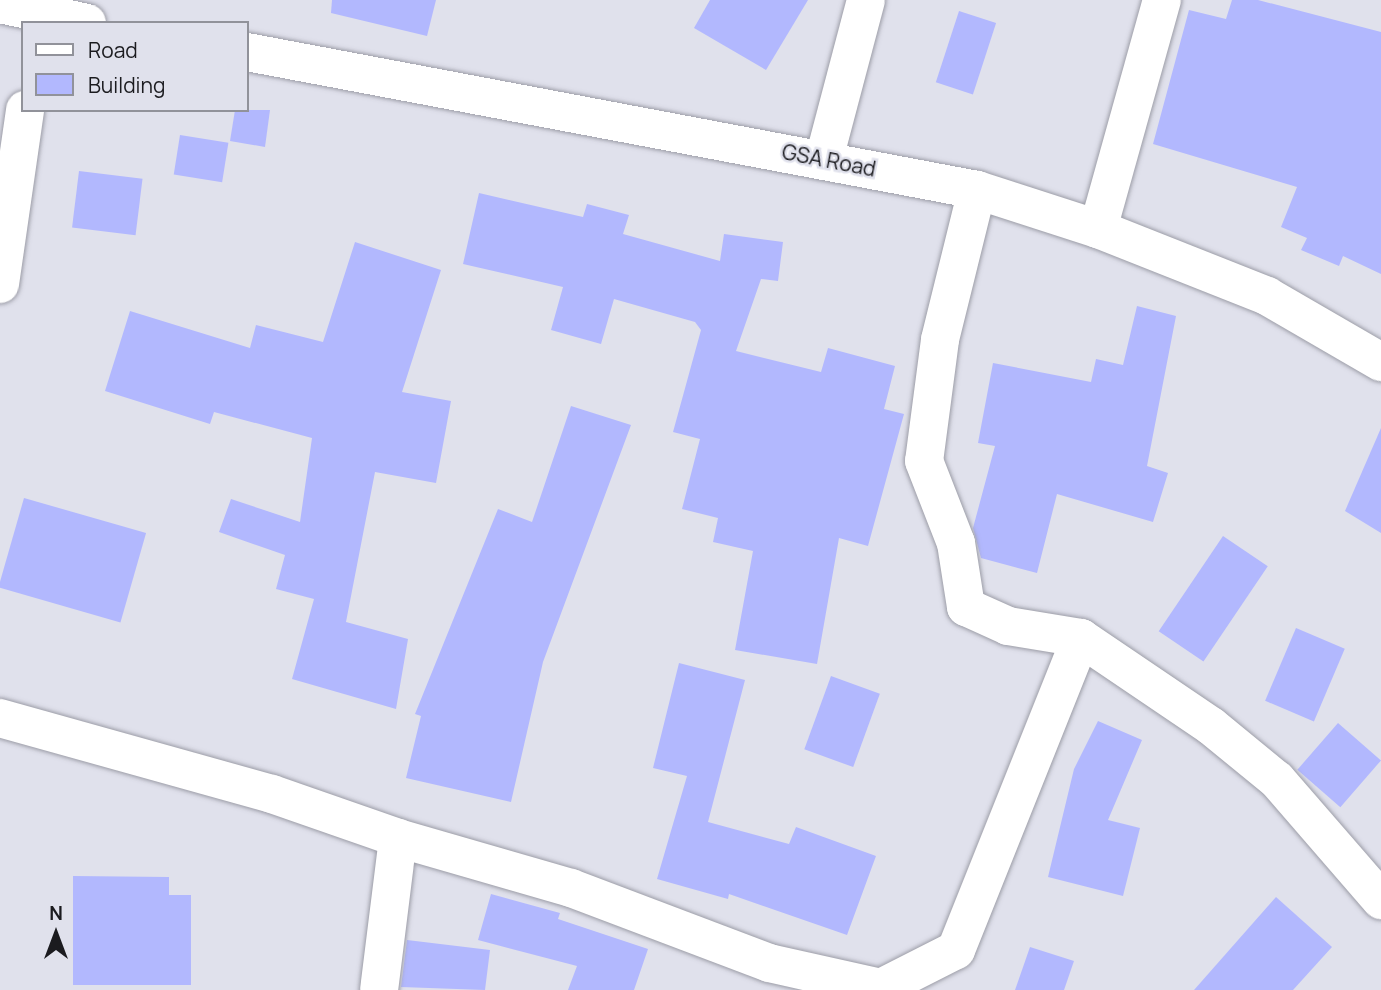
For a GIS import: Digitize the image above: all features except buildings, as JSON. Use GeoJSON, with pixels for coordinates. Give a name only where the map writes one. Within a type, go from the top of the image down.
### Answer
{"type":"FeatureCollection","features":[{"type":"Feature","properties":{"kind":"street"},"geometry":{"type":"LineString","coordinates":[[824,159],[866,0]]}},
{"type":"Feature","properties":{"kind":"street"},"geometry":{"type":"LineString","coordinates":[[1098,229],[1161,0]]}},
{"type":"Feature","properties":{"kind":"street","name":"GSA Road"},"geometry":{"type":"LineString","coordinates":[[248,52],[977,190],[1098,229],[1267,296],[1381,362]]}},
{"type":"Feature","properties":{"kind":"street"},"geometry":{"type":"LineString","coordinates":[[0,284],[25,112]]}},
{"type":"Feature","properties":{"kind":"street"},"geometry":{"type":"LineString","coordinates":[[977,190],[940,340],[924,461],[956,543],[966,607],[1008,626],[1081,638],[1211,726],[1277,780],[1381,900]]}},
{"type":"Feature","properties":{"kind":"street"},"geometry":{"type":"LineString","coordinates":[[3,715],[272,794],[398,838],[571,888],[769,963],[881,988],[956,950],[1081,638]]}},
{"type":"Feature","properties":{"kind":"street"},"geometry":{"type":"LineString","coordinates":[[379,990],[398,838]]}}]}
